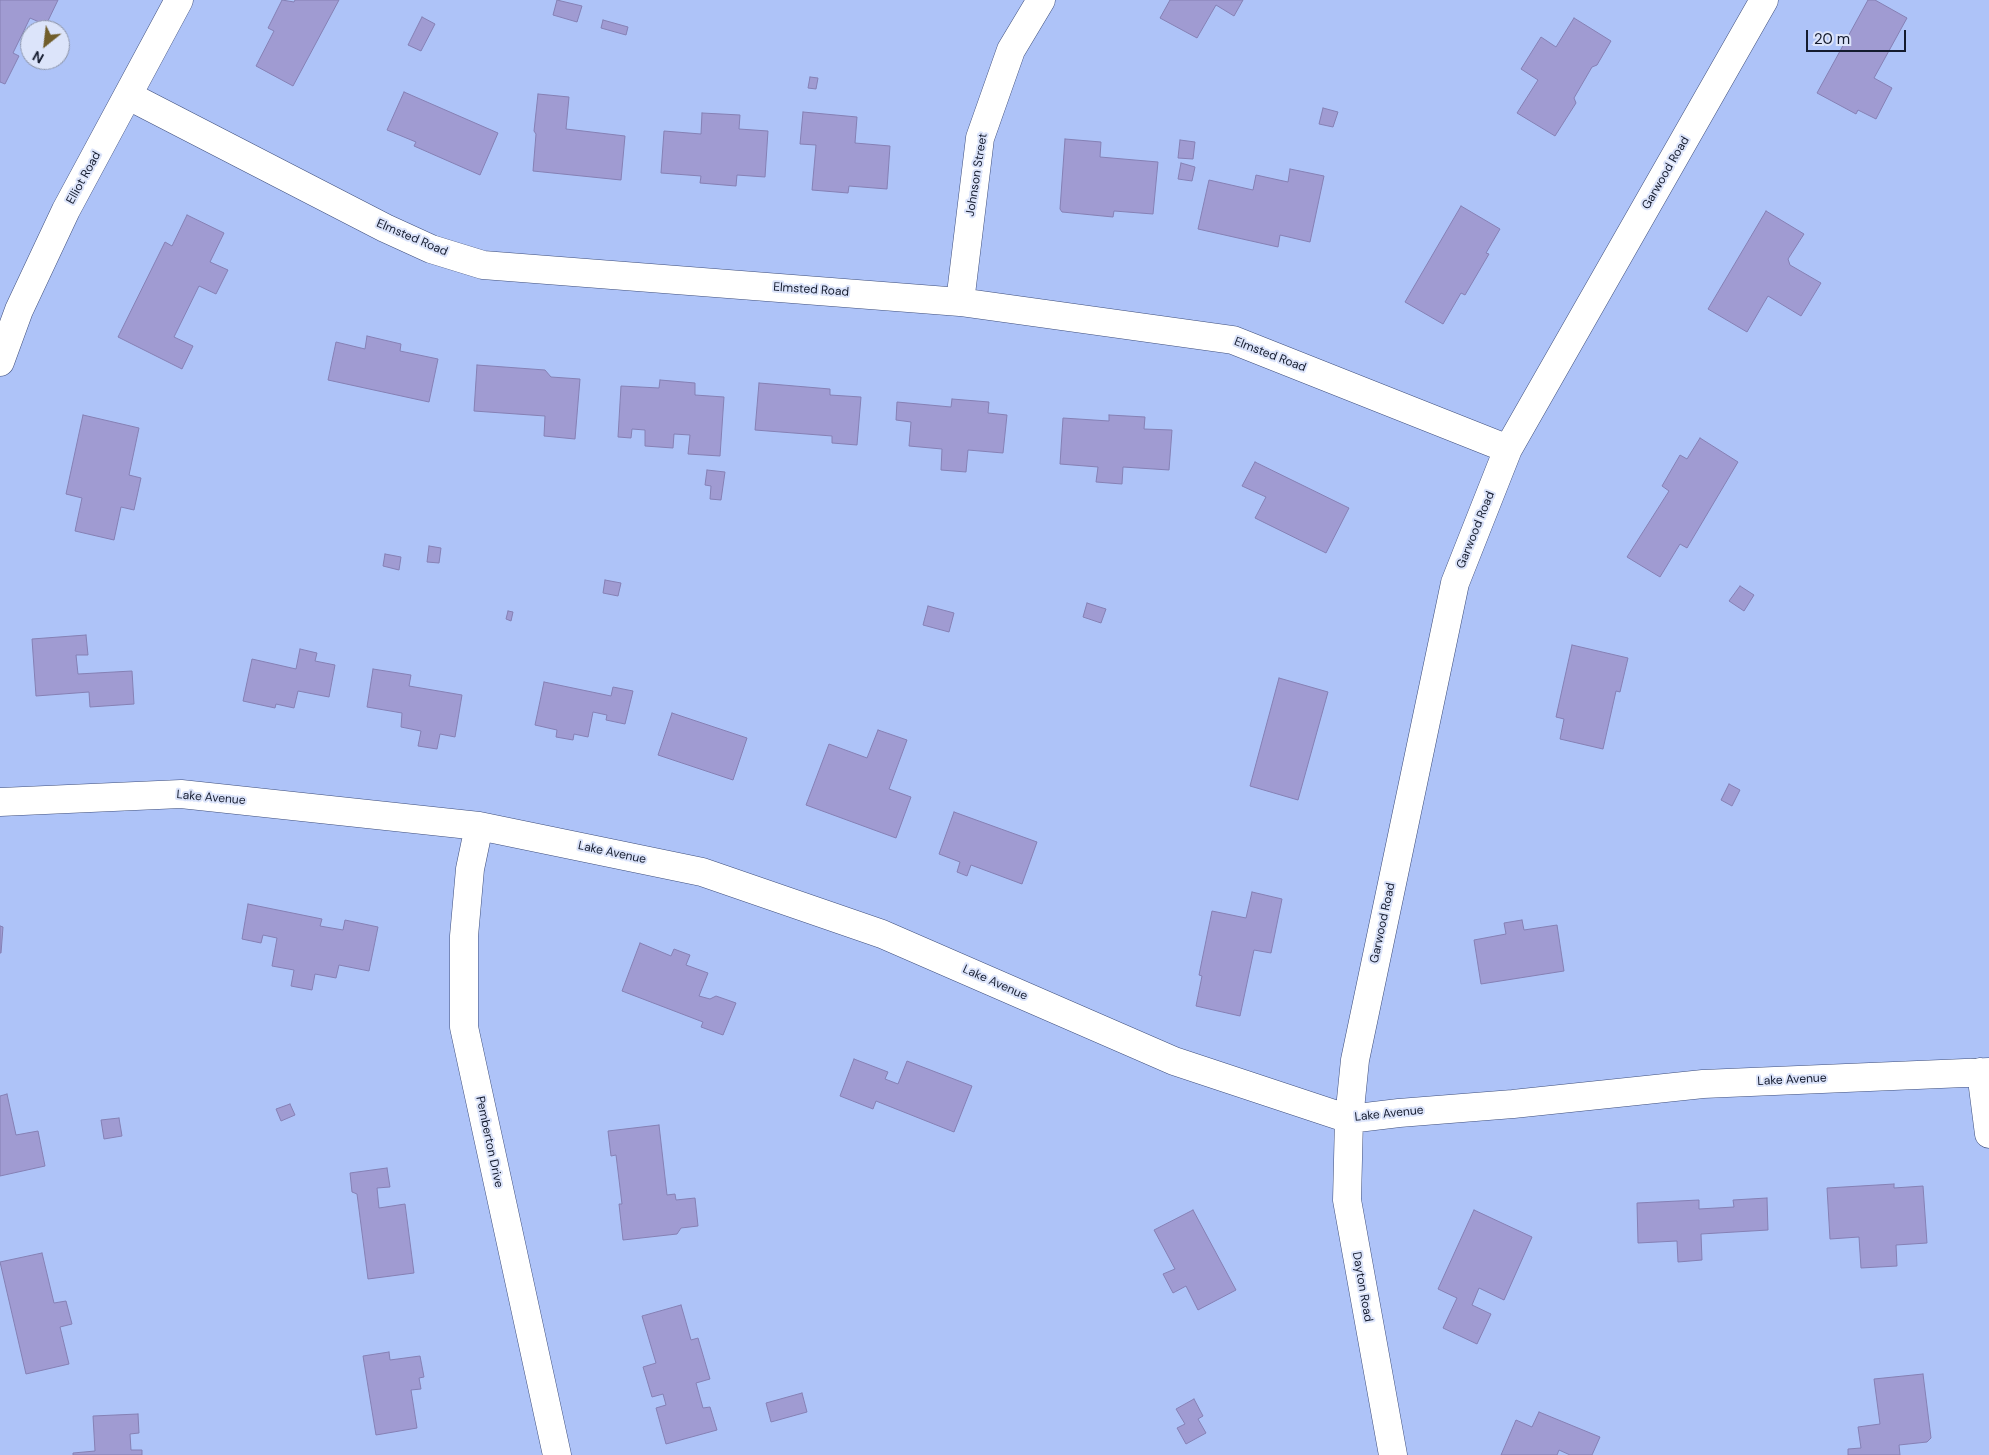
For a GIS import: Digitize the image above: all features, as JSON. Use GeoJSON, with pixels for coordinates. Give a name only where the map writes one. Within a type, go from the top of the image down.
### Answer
{"type":"FeatureCollection","features":[{"type":"Feature","properties":{"kind":"street","name":"Elliot Road"},"geometry":{"type":"LineString","coordinates":[[0,362],[20,310],[66,210],[179,0]]}},
{"type":"Feature","properties":{"kind":"street","name":"Johnson Street"},"geometry":{"type":"LineString","coordinates":[[960,302],[980,138],[1011,50],[1041,0]]}},
{"type":"Feature","properties":{"kind":"street","name":"Garwood Road"},"geometry":{"type":"LineString","coordinates":[[1349,1119],[1355,1060],[1455,583],[1508,449],[1764,0]]}},
{"type":"Feature","properties":{"kind":"street","name":"Elmsted Road"},"geometry":{"type":"LineString","coordinates":[[129,96],[385,228],[431,248],[483,265],[960,302],[1233,340],[1508,449]]}},
{"type":"Feature","properties":{"kind":"street","name":"Lake Avenue"},"geometry":{"type":"LineString","coordinates":[[0,802],[181,794],[479,826],[702,872],[882,934],[1174,1062],[1349,1119],[1399,1112],[1513,1104],[1703,1084],[1985,1072]]}},
{"type":"Feature","properties":{"kind":"street","name":"Pemberton Drive"},"geometry":{"type":"LineString","coordinates":[[479,826],[470,869],[464,936],[464,1027],[557,1455]]}},
{"type":"Feature","properties":{"kind":"street"},"geometry":{"type":"LineString","coordinates":[[1985,1072],[1989,1134]]}},
{"type":"Feature","properties":{"kind":"street","name":"Dayton Road"},"geometry":{"type":"LineString","coordinates":[[1349,1119],[1347,1200],[1393,1455]]}},
{"type":"Feature","properties":{"kind":"building"},"geometry":{"type":"Polygon","coordinates":[[[0,0],[58,0],[48,20],[30,18],[29,20],[20,20],[20,39],[13,53],[19,56],[5,84],[0,82],[0,0]]]}},
{"type":"Feature","properties":{"kind":"building"},"geometry":{"type":"Polygon","coordinates":[[[282,0],[294,2],[295,0],[339,0],[293,86],[256,66],[274,31],[268,28],[282,0]]]}},
{"type":"Feature","properties":{"kind":"building"},"geometry":{"type":"Polygon","coordinates":[[[557,0],[582,6],[577,22],[553,15],[557,0]]]}},
{"type":"Feature","properties":{"kind":"building"},"geometry":{"type":"Polygon","coordinates":[[[1170,0],[1243,0],[1234,16],[1216,5],[1197,38],[1160,18],[1170,0]]]}},
{"type":"Feature","properties":{"kind":"building"},"geometry":{"type":"Polygon","coordinates":[[[1868,0],[1875,0],[1907,18],[1874,78],[1892,88],[1876,119],[1858,110],[1856,114],[1817,93],[1868,0]]]}},
{"type":"Feature","properties":{"kind":"building"},"geometry":{"type":"Polygon","coordinates":[[[422,17],[435,24],[421,51],[408,45],[422,17]]]}},
{"type":"Feature","properties":{"kind":"building"},"geometry":{"type":"Polygon","coordinates":[[[1574,18],[1611,41],[1597,65],[1592,67],[1574,98],[1576,103],[1555,136],[1517,113],[1538,80],[1521,69],[1541,37],[1556,47],[1574,18]]]}},
{"type":"Feature","properties":{"kind":"building"},"geometry":{"type":"Polygon","coordinates":[[[603,20],[628,27],[626,35],[601,28],[603,20]]]}},
{"type":"Feature","properties":{"kind":"building"},"geometry":{"type":"Polygon","coordinates":[[[810,77],[818,78],[816,89],[808,88],[810,77]]]}},
{"type":"Feature","properties":{"kind":"building"},"geometry":{"type":"Polygon","coordinates":[[[404,92],[498,133],[480,175],[414,146],[416,142],[387,130],[404,92]]]}},
{"type":"Feature","properties":{"kind":"building"},"geometry":{"type":"Polygon","coordinates":[[[538,94],[569,97],[566,129],[625,136],[621,180],[533,171],[536,134],[534,131],[538,94]]]}},
{"type":"Feature","properties":{"kind":"building"},"geometry":{"type":"Polygon","coordinates":[[[1323,108],[1338,112],[1333,127],[1319,124],[1323,108]]]}},
{"type":"Feature","properties":{"kind":"building"},"geometry":{"type":"Polygon","coordinates":[[[803,112],[857,117],[855,143],[890,146],[887,189],[849,186],[848,193],[812,190],[816,145],[800,144],[803,112]]]}},
{"type":"Feature","properties":{"kind":"building"},"geometry":{"type":"Polygon","coordinates":[[[702,113],[740,115],[739,129],[768,131],[765,177],[737,175],[736,186],[700,183],[701,176],[661,173],[664,131],[701,134],[702,113]]]}},
{"type":"Feature","properties":{"kind":"building"},"geometry":{"type":"Polygon","coordinates":[[[1065,139],[1101,142],[1100,157],[1158,162],[1153,214],[1114,211],[1113,217],[1062,212],[1060,209],[1065,139]]]}},
{"type":"Feature","properties":{"kind":"building"},"geometry":{"type":"Polygon","coordinates":[[[1180,140],[1195,142],[1193,159],[1178,158],[1180,140]]]}},
{"type":"Feature","properties":{"kind":"building"},"geometry":{"type":"Polygon","coordinates":[[[1181,163],[1195,167],[1192,181],[1178,179],[1181,163]]]}},
{"type":"Feature","properties":{"kind":"building"},"geometry":{"type":"Polygon","coordinates":[[[1290,169],[1324,176],[1310,242],[1280,235],[1278,247],[1198,229],[1209,180],[1253,190],[1256,175],[1288,182],[1290,169]]]}},
{"type":"Feature","properties":{"kind":"building"},"geometry":{"type":"Polygon","coordinates":[[[1461,206],[1500,229],[1486,253],[1489,254],[1465,295],[1461,293],[1443,324],[1405,302],[1461,206]]]}},
{"type":"Feature","properties":{"kind":"building"},"geometry":{"type":"Polygon","coordinates":[[[1766,211],[1804,234],[1788,259],[1790,265],[1821,283],[1801,316],[1768,296],[1747,332],[1708,309],[1766,211]]]}},
{"type":"Feature","properties":{"kind":"building"},"geometry":{"type":"Polygon","coordinates":[[[187,215],[224,233],[210,262],[228,270],[216,294],[199,286],[174,337],[193,346],[182,369],[118,337],[165,242],[172,246],[187,215]]]}},
{"type":"Feature","properties":{"kind":"building"},"geometry":{"type":"Polygon","coordinates":[[[367,336],[401,344],[400,351],[438,359],[429,402],[328,380],[336,342],[365,349],[367,336]]]}},
{"type":"Feature","properties":{"kind":"building"},"geometry":{"type":"Polygon","coordinates":[[[477,365],[545,370],[551,377],[580,379],[575,439],[544,436],[545,416],[474,411],[477,365]]]}},
{"type":"Feature","properties":{"kind":"building"},"geometry":{"type":"Polygon","coordinates":[[[660,380],[695,383],[695,395],[724,397],[720,456],[688,454],[690,435],[674,434],[673,448],[645,446],[645,430],[632,429],[631,438],[618,437],[621,386],[659,388],[660,380]]]}},
{"type":"Feature","properties":{"kind":"building"},"geometry":{"type":"Polygon","coordinates":[[[759,383],[830,389],[830,395],[861,397],[857,445],[832,443],[832,436],[755,430],[759,383]]]}},
{"type":"Feature","properties":{"kind":"building"},"geometry":{"type":"Polygon","coordinates":[[[952,399],[989,402],[988,413],[1007,415],[1003,453],[968,450],[966,472],[941,470],[942,449],[909,446],[911,422],[896,420],[897,402],[951,407],[952,399]]]}},
{"type":"Feature","properties":{"kind":"building"},"geometry":{"type":"Polygon","coordinates":[[[83,415],[139,428],[129,475],[141,478],[134,510],[121,507],[114,540],[75,531],[82,498],[66,494],[83,415]]]}},
{"type":"Feature","properties":{"kind":"building"},"geometry":{"type":"Polygon","coordinates":[[[1109,415],[1145,417],[1144,429],[1172,430],[1169,470],[1123,467],[1122,484],[1096,482],[1098,467],[1060,464],[1063,418],[1109,421],[1109,415]]]}},
{"type":"Feature","properties":{"kind":"building"},"geometry":{"type":"Polygon","coordinates":[[[1700,438],[1738,462],[1687,548],[1680,544],[1660,577],[1627,557],[1669,491],[1662,486],[1680,455],[1687,459],[1700,438]]]}},
{"type":"Feature","properties":{"kind":"building"},"geometry":{"type":"Polygon","coordinates":[[[1255,462],[1349,508],[1326,553],[1255,518],[1266,497],[1242,486],[1255,462]]]}},
{"type":"Feature","properties":{"kind":"building"},"geometry":{"type":"Polygon","coordinates":[[[707,470],[725,472],[721,500],[710,499],[711,486],[705,485],[707,470]]]}},
{"type":"Feature","properties":{"kind":"building"},"geometry":{"type":"Polygon","coordinates":[[[429,546],[441,548],[439,563],[427,562],[429,546]]]}},
{"type":"Feature","properties":{"kind":"building"},"geometry":{"type":"Polygon","coordinates":[[[385,554],[401,557],[399,570],[383,566],[385,554]]]}},
{"type":"Feature","properties":{"kind":"building"},"geometry":{"type":"Polygon","coordinates":[[[605,580],[621,583],[618,596],[603,593],[605,580]]]}},
{"type":"Feature","properties":{"kind":"building"},"geometry":{"type":"Polygon","coordinates":[[[1740,586],[1754,595],[1744,611],[1729,601],[1740,586]]]}},
{"type":"Feature","properties":{"kind":"building"},"geometry":{"type":"Polygon","coordinates":[[[1087,603],[1106,609],[1101,623],[1083,617],[1087,603]]]}},
{"type":"Feature","properties":{"kind":"building"},"geometry":{"type":"Polygon","coordinates":[[[928,606],[954,613],[949,632],[923,625],[928,606]]]}},
{"type":"Feature","properties":{"kind":"building"},"geometry":{"type":"Polygon","coordinates":[[[508,611],[513,612],[511,621],[506,619],[508,611]]]}},
{"type":"Feature","properties":{"kind":"building"},"geometry":{"type":"Polygon","coordinates":[[[86,635],[88,655],[76,655],[78,674],[132,671],[134,704],[90,707],[89,692],[36,696],[32,639],[86,635]]]}},
{"type":"Feature","properties":{"kind":"building"},"geometry":{"type":"Polygon","coordinates":[[[1572,645],[1628,658],[1620,692],[1616,691],[1603,749],[1560,739],[1564,719],[1556,717],[1572,645]]]}},
{"type":"Feature","properties":{"kind":"building"},"geometry":{"type":"Polygon","coordinates":[[[300,649],[317,653],[315,661],[335,665],[329,697],[298,691],[294,708],[276,704],[275,708],[243,701],[252,659],[296,669],[300,649]]]}},
{"type":"Feature","properties":{"kind":"building"},"geometry":{"type":"Polygon","coordinates":[[[373,669],[411,675],[409,686],[462,695],[455,737],[440,734],[437,749],[418,746],[421,731],[401,727],[402,713],[367,707],[373,669]]]}},
{"type":"Feature","properties":{"kind":"building"},"geometry":{"type":"Polygon","coordinates":[[[1279,678],[1328,692],[1298,800],[1250,786],[1279,678]]]}},
{"type":"Feature","properties":{"kind":"building"},"geometry":{"type":"Polygon","coordinates":[[[544,682],[611,696],[613,687],[633,691],[625,724],[606,720],[607,715],[593,712],[588,737],[574,734],[573,740],[556,737],[557,730],[535,725],[544,682]]]}},
{"type":"Feature","properties":{"kind":"building"},"geometry":{"type":"Polygon","coordinates":[[[672,713],[747,738],[733,780],[658,755],[672,713]]]}},
{"type":"Feature","properties":{"kind":"building"},"geometry":{"type":"Polygon","coordinates":[[[878,730],[907,740],[889,789],[911,797],[896,838],[806,805],[829,744],[867,758],[878,730]]]}},
{"type":"Feature","properties":{"kind":"building"},"geometry":{"type":"Polygon","coordinates":[[[1729,784],[1740,790],[1732,806],[1721,800],[1729,784]]]}},
{"type":"Feature","properties":{"kind":"building"},"geometry":{"type":"Polygon","coordinates":[[[954,812],[1037,842],[1022,884],[971,865],[967,876],[957,872],[960,862],[939,854],[954,812]]]}},
{"type":"Feature","properties":{"kind":"building"},"geometry":{"type":"Polygon","coordinates":[[[1252,892],[1282,899],[1271,953],[1254,950],[1240,1016],[1196,1006],[1202,976],[1199,975],[1212,911],[1246,918],[1252,892]]]}},
{"type":"Feature","properties":{"kind":"building"},"geometry":{"type":"Polygon","coordinates":[[[248,904],[322,919],[320,926],[343,930],[345,920],[378,927],[369,971],[339,965],[336,978],[315,974],[312,990],[291,986],[294,970],[272,966],[277,938],[263,935],[261,943],[242,939],[248,904]]]}},
{"type":"Feature","properties":{"kind":"building"},"geometry":{"type":"Polygon","coordinates":[[[1522,920],[1524,930],[1557,925],[1564,971],[1481,984],[1474,940],[1506,934],[1504,923],[1522,920]]]}},
{"type":"Feature","properties":{"kind":"building"},"geometry":{"type":"Polygon","coordinates":[[[0,926],[3,927],[1,953],[0,953],[0,926]]]}},
{"type":"Feature","properties":{"kind":"building"},"geometry":{"type":"Polygon","coordinates":[[[640,943],[671,956],[674,949],[690,955],[686,965],[708,973],[699,996],[710,999],[716,996],[736,1003],[723,1035],[701,1027],[703,1022],[622,991],[640,943]]]}},
{"type":"Feature","properties":{"kind":"building"},"geometry":{"type":"Polygon","coordinates":[[[854,1059],[888,1072],[885,1079],[898,1084],[907,1061],[972,1086],[954,1132],[876,1101],[873,1109],[840,1096],[854,1059]]]}},
{"type":"Feature","properties":{"kind":"building"},"geometry":{"type":"Polygon","coordinates":[[[7,1094],[16,1135],[38,1131],[45,1166],[0,1176],[0,1096],[7,1094]]]}},
{"type":"Feature","properties":{"kind":"building"},"geometry":{"type":"Polygon","coordinates":[[[290,1104],[295,1115],[281,1121],[276,1109],[290,1104]]]}},
{"type":"Feature","properties":{"kind":"building"},"geometry":{"type":"Polygon","coordinates":[[[119,1118],[122,1136],[104,1139],[101,1120],[119,1118]]]}},
{"type":"Feature","properties":{"kind":"building"},"geometry":{"type":"Polygon","coordinates":[[[659,1125],[667,1195],[675,1194],[676,1200],[695,1198],[698,1226],[681,1228],[677,1234],[623,1240],[619,1204],[622,1204],[616,1155],[611,1156],[608,1131],[659,1125]]]}},
{"type":"Feature","properties":{"kind":"building"},"geometry":{"type":"Polygon","coordinates":[[[387,1168],[390,1187],[377,1188],[379,1208],[405,1204],[414,1273],[368,1279],[357,1194],[352,1192],[350,1173],[387,1168]]]}},
{"type":"Feature","properties":{"kind":"building"},"geometry":{"type":"Polygon","coordinates":[[[1894,1184],[1894,1188],[1923,1186],[1927,1243],[1896,1245],[1897,1266],[1861,1268],[1859,1237],[1830,1239],[1827,1188],[1894,1184]]]}},
{"type":"Feature","properties":{"kind":"building"},"geometry":{"type":"Polygon","coordinates":[[[1767,1198],[1768,1230],[1701,1234],[1702,1260],[1678,1262],[1677,1241],[1638,1243],[1637,1203],[1699,1200],[1699,1209],[1734,1207],[1733,1200],[1767,1198]]]}},
{"type":"Feature","properties":{"kind":"building"},"geometry":{"type":"Polygon","coordinates":[[[1193,1210],[1236,1290],[1198,1310],[1186,1286],[1173,1293],[1163,1274],[1175,1269],[1154,1230],[1193,1210]]]}},
{"type":"Feature","properties":{"kind":"building"},"geometry":{"type":"Polygon","coordinates":[[[1474,1210],[1532,1237],[1504,1300],[1479,1288],[1472,1305],[1491,1314],[1477,1344],[1443,1328],[1457,1298],[1438,1289],[1474,1210]]]}},
{"type":"Feature","properties":{"kind":"building"},"geometry":{"type":"Polygon","coordinates":[[[42,1253],[54,1303],[66,1301],[72,1324],[60,1327],[69,1364],[26,1374],[0,1262],[42,1253]]]}},
{"type":"Feature","properties":{"kind":"building"},"geometry":{"type":"Polygon","coordinates":[[[681,1305],[691,1340],[698,1338],[710,1379],[696,1383],[703,1408],[710,1407],[717,1430],[666,1444],[656,1408],[666,1405],[663,1394],[652,1397],[643,1367],[656,1363],[642,1316],[681,1305]]]}},
{"type":"Feature","properties":{"kind":"building"},"geometry":{"type":"Polygon","coordinates":[[[389,1352],[390,1360],[420,1356],[424,1377],[419,1378],[421,1389],[411,1390],[417,1428],[376,1435],[363,1356],[389,1352]]]}},
{"type":"Feature","properties":{"kind":"building"},"geometry":{"type":"Polygon","coordinates":[[[1923,1374],[1931,1438],[1927,1442],[1899,1445],[1900,1455],[1848,1455],[1848,1449],[1861,1448],[1858,1427],[1880,1424],[1874,1379],[1923,1374]]]}},
{"type":"Feature","properties":{"kind":"building"},"geometry":{"type":"Polygon","coordinates":[[[802,1393],[807,1412],[771,1422],[766,1403],[802,1393]]]}},
{"type":"Feature","properties":{"kind":"building"},"geometry":{"type":"Polygon","coordinates":[[[1194,1399],[1203,1416],[1198,1419],[1206,1433],[1186,1444],[1177,1428],[1185,1424],[1176,1409],[1194,1399]]]}},
{"type":"Feature","properties":{"kind":"building"},"geometry":{"type":"Polygon","coordinates":[[[1539,1412],[1600,1437],[1592,1455],[1570,1455],[1559,1450],[1557,1455],[1501,1455],[1516,1420],[1532,1427],[1539,1412]]]}},
{"type":"Feature","properties":{"kind":"building"},"geometry":{"type":"Polygon","coordinates":[[[138,1414],[139,1433],[130,1434],[131,1450],[142,1450],[142,1455],[73,1455],[73,1453],[95,1451],[93,1416],[138,1414]]]}}]}
